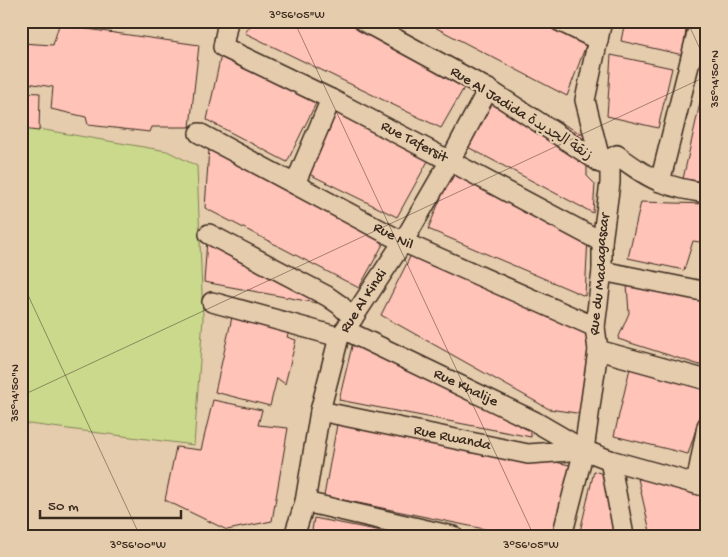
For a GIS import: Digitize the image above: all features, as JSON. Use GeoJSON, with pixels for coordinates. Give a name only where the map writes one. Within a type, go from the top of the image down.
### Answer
{"type":"FeatureCollection","features":[{"type":"Feature","properties":{"kind":"street","name":"Rue Tafersit"},"geometry":{"type":"LineString","coordinates":[[228,21],[224,47],[450,161],[602,242]]}},
{"type":"Feature","properties":{"kind":"street","name":"Rue Al Jadida زنقة الجديدة"},"geometry":{"type":"LineString","coordinates":[[363,21],[488,89],[601,163]]}},
{"type":"Feature","properties":{"kind":"street"},"geometry":{"type":"LineString","coordinates":[[559,21],[598,40]]}},
{"type":"Feature","properties":{"kind":"street","name":"Rue du Madagascar"},"geometry":{"type":"LineString","coordinates":[[562,536],[584,450],[598,350],[595,327],[602,271],[602,242],[610,183],[610,164],[601,163],[585,100],[602,21]]}},
{"type":"Feature","properties":{"kind":"street"},"geometry":{"type":"LineString","coordinates":[[660,182],[700,21]]}},
{"type":"Feature","properties":{"kind":"street","name":"Rue Al Kindi"},"geometry":{"type":"LineString","coordinates":[[294,536],[305,502],[320,411],[346,328],[403,242],[450,161],[488,89]]}},
{"type":"Feature","properties":{"kind":"street"},"geometry":{"type":"LineString","coordinates":[[295,184],[331,100]]}},
{"type":"Feature","properties":{"kind":"street","name":"Rue Nil"},"geometry":{"type":"LineString","coordinates":[[199,133],[403,242],[595,327]]}},
{"type":"Feature","properties":{"kind":"street"},"geometry":{"type":"LineString","coordinates":[[601,163],[617,155],[660,182],[707,193]]}},
{"type":"Feature","properties":{"kind":"street"},"geometry":{"type":"LineString","coordinates":[[209,234],[327,296],[340,305],[346,328],[212,302]]}},
{"type":"Feature","properties":{"kind":"street"},"geometry":{"type":"LineString","coordinates":[[602,271],[707,292]]}},
{"type":"Feature","properties":{"kind":"street","name":"Rue Khalije"},"geometry":{"type":"LineString","coordinates":[[346,328],[534,422],[584,450],[610,460],[701,485]]}},
{"type":"Feature","properties":{"kind":"street"},"geometry":{"type":"LineString","coordinates":[[598,350],[707,380]]}},
{"type":"Feature","properties":{"kind":"street","name":"Rue Rwanda"},"geometry":{"type":"LineString","coordinates":[[320,411],[528,454],[584,450]]}},
{"type":"Feature","properties":{"kind":"street"},"geometry":{"type":"LineString","coordinates":[[701,485],[707,426]]}},
{"type":"Feature","properties":{"kind":"street"},"geometry":{"type":"LineString","coordinates":[[610,460],[624,536]]}},
{"type":"Feature","properties":{"kind":"street"},"geometry":{"type":"LineString","coordinates":[[305,502],[453,536]]}},
{"type":"Feature","properties":{"kind":"green space"},"geometry":{"type":"Polygon","coordinates":[[[21,126],[167,151],[197,166],[203,318],[194,445],[21,423],[21,126]]]}},
{"type":"Feature","properties":{"kind":"building"},"geometry":{"type":"Polygon","coordinates":[[[254,21],[369,21],[473,72],[441,128],[245,33],[254,21]]]}},
{"type":"Feature","properties":{"kind":"building"},"geometry":{"type":"Polygon","coordinates":[[[423,21],[536,21],[586,45],[567,96],[423,21]]]}},
{"type":"Feature","properties":{"kind":"building"},"geometry":{"type":"Polygon","coordinates":[[[625,21],[687,21],[683,55],[621,41],[625,21]]]}},
{"type":"Feature","properties":{"kind":"building"},"geometry":{"type":"Polygon","coordinates":[[[59,25],[199,45],[190,127],[152,127],[150,132],[88,125],[86,117],[51,109],[53,87],[21,82],[21,43],[53,45],[59,25]]]}},
{"type":"Feature","properties":{"kind":"building"},"geometry":{"type":"Polygon","coordinates":[[[221,55],[320,95],[287,162],[207,120],[221,55]]]}},
{"type":"Feature","properties":{"kind":"building"},"geometry":{"type":"Polygon","coordinates":[[[611,55],[672,68],[658,128],[607,116],[611,55]]]}},
{"type":"Feature","properties":{"kind":"building"},"geometry":{"type":"Polygon","coordinates":[[[707,72],[707,182],[683,179],[707,72]]]}},
{"type":"Feature","properties":{"kind":"building"},"geometry":{"type":"Polygon","coordinates":[[[492,85],[587,137],[587,176],[595,184],[593,213],[462,144],[492,85]]]}},
{"type":"Feature","properties":{"kind":"building"},"geometry":{"type":"Polygon","coordinates":[[[21,92],[40,93],[39,131],[21,129],[21,92]]]}},
{"type":"Feature","properties":{"kind":"building"},"geometry":{"type":"Polygon","coordinates":[[[336,109],[433,152],[397,217],[307,173],[336,109]]]}},
{"type":"Feature","properties":{"kind":"building"},"geometry":{"type":"Polygon","coordinates":[[[209,148],[388,235],[359,288],[205,208],[209,148]]]}},
{"type":"Feature","properties":{"kind":"building"},"geometry":{"type":"Polygon","coordinates":[[[457,159],[588,236],[585,296],[428,229],[457,159]]]}},
{"type":"Feature","properties":{"kind":"building"},"geometry":{"type":"Polygon","coordinates":[[[641,202],[707,204],[707,243],[693,241],[684,270],[628,258],[641,202]]]}},
{"type":"Feature","properties":{"kind":"building"},"geometry":{"type":"Polygon","coordinates":[[[207,240],[324,291],[317,303],[204,282],[207,240]]]}},
{"type":"Feature","properties":{"kind":"building"},"geometry":{"type":"Polygon","coordinates":[[[415,247],[593,332],[583,414],[549,409],[381,315],[415,247]]]}},
{"type":"Feature","properties":{"kind":"building"},"geometry":{"type":"Polygon","coordinates":[[[627,285],[707,295],[706,367],[618,339],[629,313],[627,285]]]}},
{"type":"Feature","properties":{"kind":"building"},"geometry":{"type":"Polygon","coordinates":[[[235,304],[295,317],[287,337],[296,340],[285,384],[277,378],[270,406],[215,392],[235,304]]]}},
{"type":"Feature","properties":{"kind":"building"},"geometry":{"type":"Polygon","coordinates":[[[353,342],[531,424],[531,437],[339,400],[353,342]]]}},
{"type":"Feature","properties":{"kind":"building"},"geometry":{"type":"Polygon","coordinates":[[[630,368],[707,385],[707,395],[688,454],[614,436],[630,368]]]}},
{"type":"Feature","properties":{"kind":"building"},"geometry":{"type":"Polygon","coordinates":[[[213,400],[262,410],[258,425],[288,428],[272,521],[227,530],[165,500],[176,447],[201,450],[213,400]]]}},
{"type":"Feature","properties":{"kind":"building"},"geometry":{"type":"Polygon","coordinates":[[[338,419],[575,466],[553,536],[518,536],[324,496],[338,419]]]}},
{"type":"Feature","properties":{"kind":"building"},"geometry":{"type":"Polygon","coordinates":[[[594,471],[606,475],[615,536],[579,536],[594,471]]]}},
{"type":"Feature","properties":{"kind":"building"},"geometry":{"type":"Polygon","coordinates":[[[648,471],[707,498],[707,536],[651,536],[637,474],[648,471]]]}},
{"type":"Feature","properties":{"kind":"building"},"geometry":{"type":"Polygon","coordinates":[[[314,518],[407,536],[311,536],[314,518]]]}},
{"type":"Feature","properties":{"kind":"building"},"geometry":{"type":"Polygon","coordinates":[[[210,531],[236,536],[209,536],[210,531]]]}}]}
